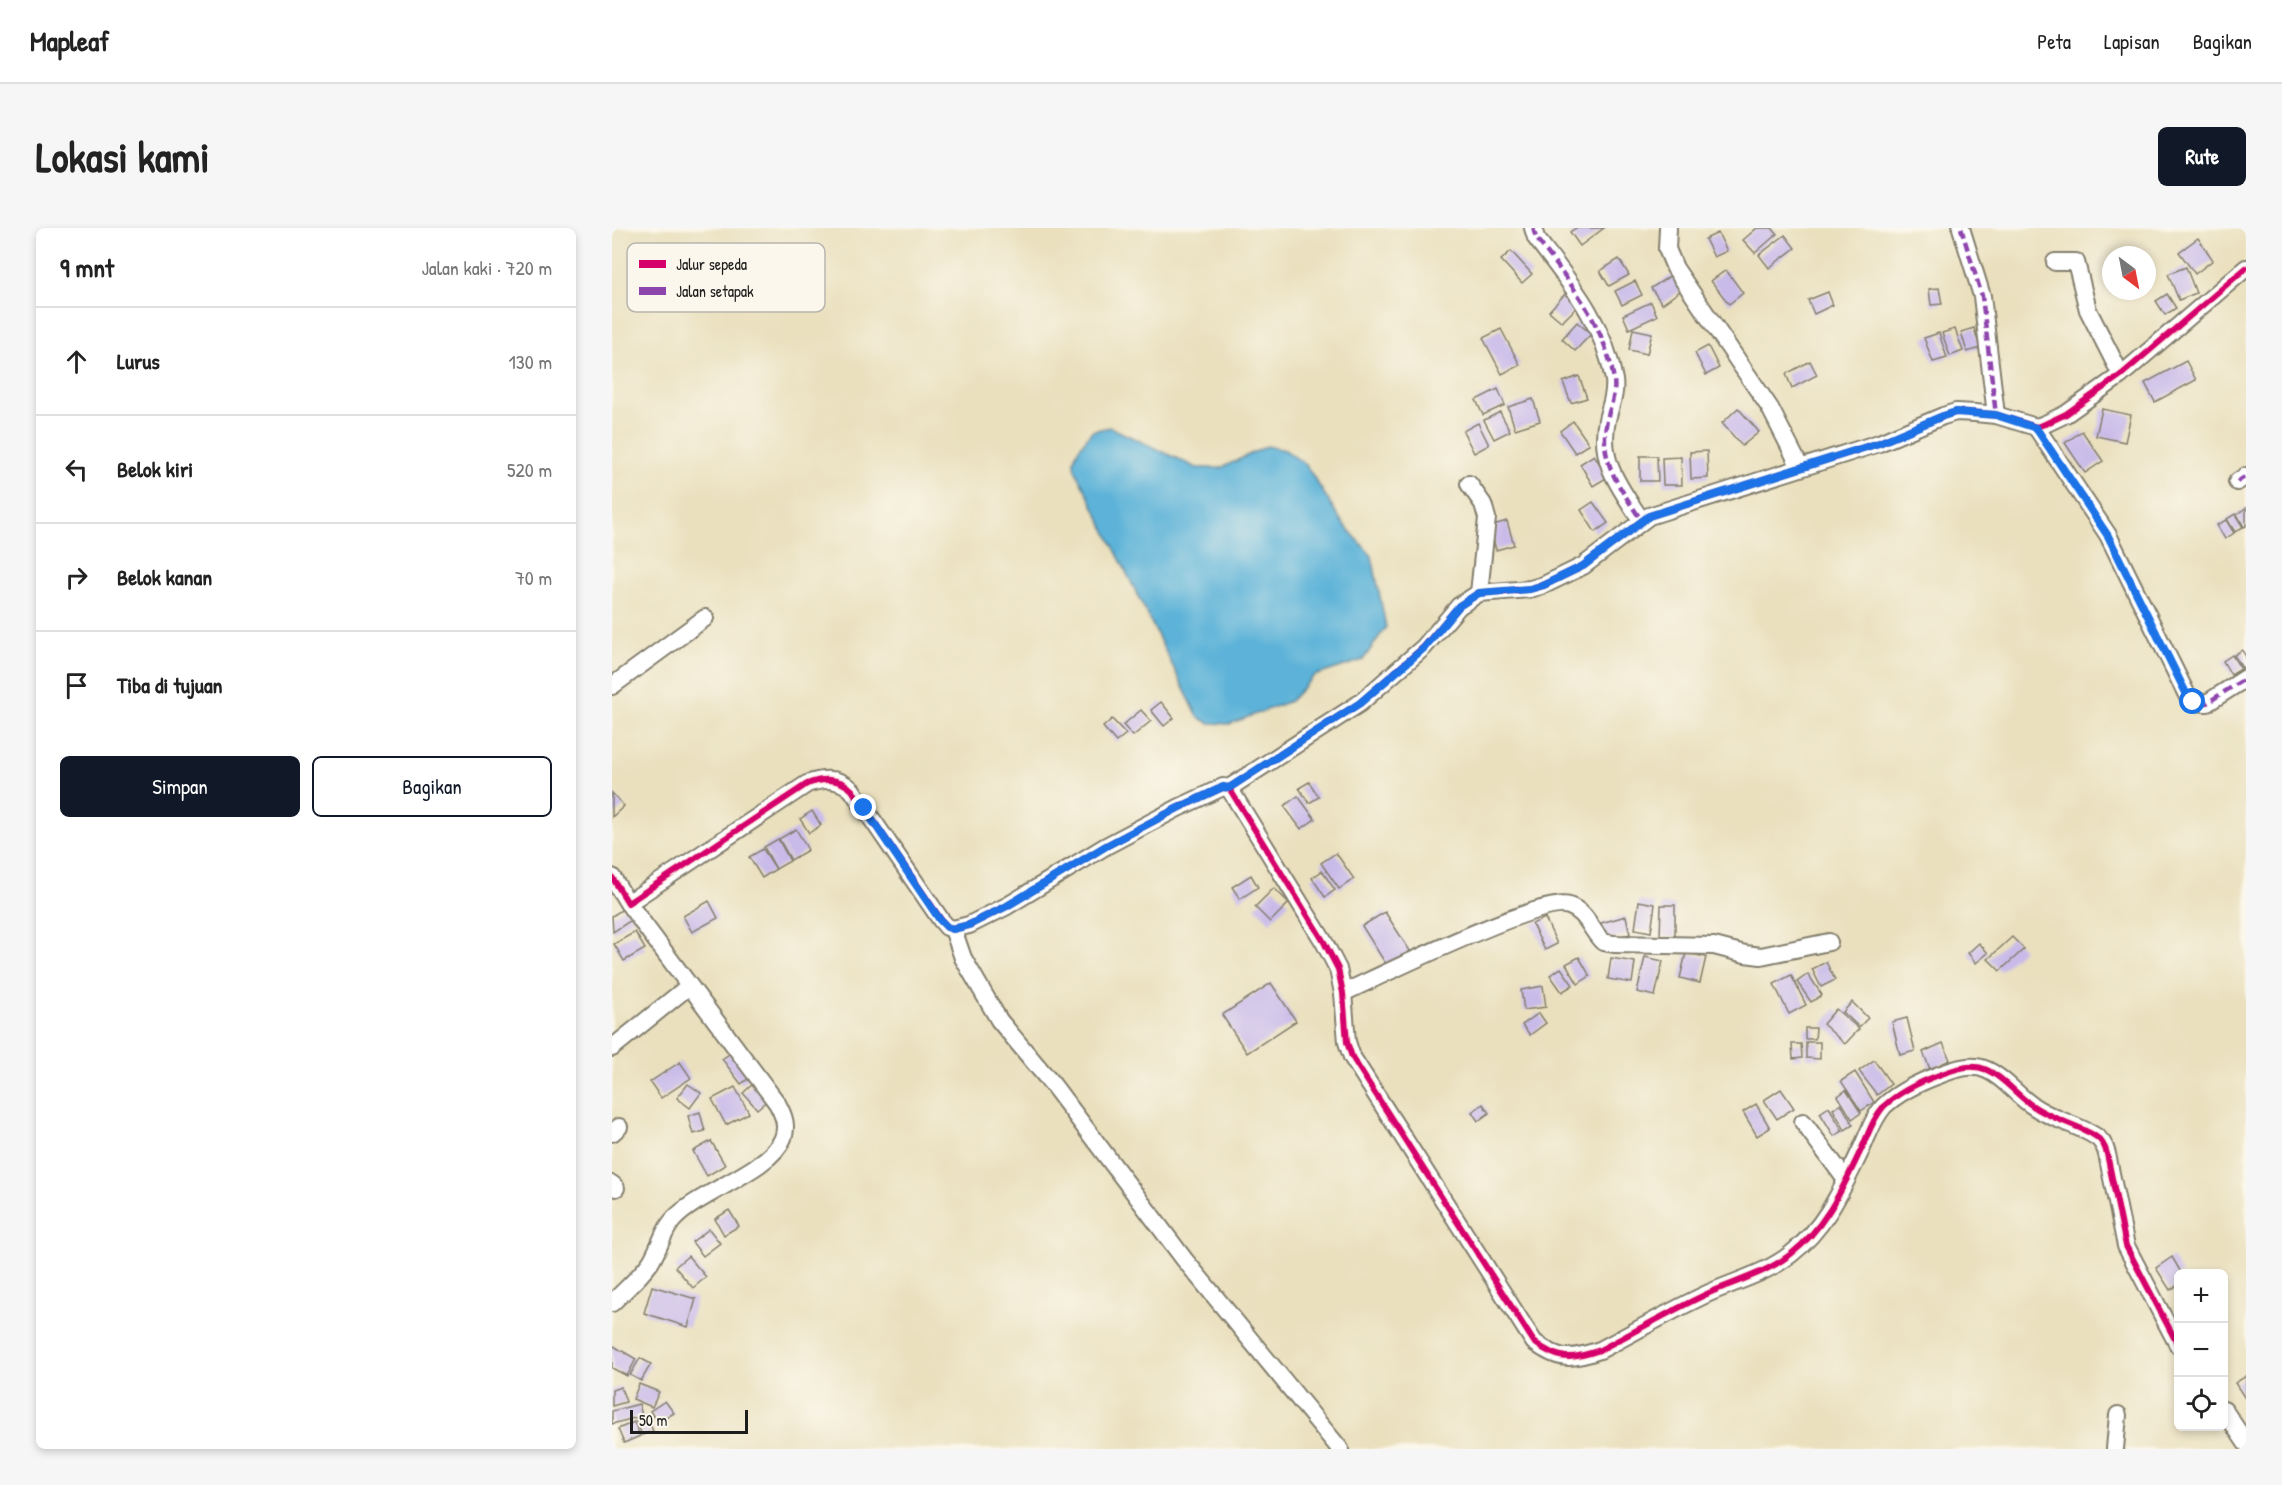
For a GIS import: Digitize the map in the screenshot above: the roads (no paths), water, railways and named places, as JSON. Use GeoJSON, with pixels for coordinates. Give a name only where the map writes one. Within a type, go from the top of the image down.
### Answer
{"type":"FeatureCollection","features":[{"type":"Feature","properties":{"kind":"street"},"geometry":{"type":"LineString","coordinates":[[1533,228],[1536,238],[1575,287],[1600,336],[1614,383],[1614,400],[1607,420],[1605,443],[1607,461],[1612,475],[1641,520]]}},
{"type":"Feature","properties":{"kind":"street"},"geometry":{"type":"LineString","coordinates":[[1668,228],[1667,249],[1675,268],[1770,408],[1800,466]]}},
{"type":"Feature","properties":{"kind":"street"},"geometry":{"type":"LineString","coordinates":[[1961,228],[1982,296],[1996,415]]}},
{"type":"Feature","properties":{"kind":"street"},"geometry":{"type":"LineString","coordinates":[[2055,262],[2076,262],[2088,310],[2121,375]]}},
{"type":"Feature","properties":{"kind":"street"},"geometry":{"type":"LineString","coordinates":[[2036,428],[2066,414],[2121,375],[2246,268]]}},
{"type":"Feature","properties":{"kind":"street"},"geometry":{"type":"LineString","coordinates":[[628,903],[807,784],[820,780],[831,780],[842,782],[852,790],[940,920],[953,929],[969,925],[1007,906],[1106,846],[1178,808],[1223,787],[1229,788],[1360,703],[1424,648],[1459,606],[1479,593],[1530,589],[1561,578],[1583,566],[1649,516],[1800,466],[1879,443],[1956,412],[1996,415],[2036,428],[2108,536],[2187,695],[2193,702],[2207,703],[2246,678]]}},
{"type":"Feature","properties":{"kind":"street"},"geometry":{"type":"LineString","coordinates":[[1468,484],[1483,504],[1487,518],[1479,593]]}},
{"type":"Feature","properties":{"kind":"street"},"geometry":{"type":"LineString","coordinates":[[612,686],[705,618]]}},
{"type":"Feature","properties":{"kind":"street"},"geometry":{"type":"LineString","coordinates":[[1229,788],[1324,942],[1338,969],[1343,993],[1347,1042],[1352,1057],[1534,1342],[1548,1353],[1565,1359],[1600,1350],[1707,1294],[1774,1264],[1805,1243],[1821,1224],[1838,1199],[1873,1121],[1885,1106],[1905,1091],[1944,1073],[1974,1066],[2000,1078],[2042,1112],[2094,1135],[2101,1141],[2107,1154],[2126,1246],[2174,1337]]}},
{"type":"Feature","properties":{"kind":"street"},"geometry":{"type":"LineString","coordinates":[[612,877],[628,903],[777,1103],[784,1116],[784,1136],[770,1157],[687,1208],[672,1220],[650,1263],[636,1281],[612,1303]]}},
{"type":"Feature","properties":{"kind":"street"},"geometry":{"type":"LineString","coordinates":[[1343,993],[1503,921],[1558,905],[1569,906],[1579,912],[1588,919],[1603,942],[1614,944],[1714,946],[1761,956],[1829,942]]}},
{"type":"Feature","properties":{"kind":"street"},"geometry":{"type":"LineString","coordinates":[[953,929],[963,958],[999,1020],[1053,1085],[1184,1259],[1340,1449]]}},
{"type":"Feature","properties":{"kind":"street"},"geometry":{"type":"LineString","coordinates":[[612,1048],[689,986]]}},
{"type":"Feature","properties":{"kind":"street"},"geometry":{"type":"LineString","coordinates":[[1803,1122],[1846,1180]]}},
{"type":"Feature","properties":{"kind":"street"},"geometry":{"type":"LineString","coordinates":[[2115,1449],[2118,1415]]}},
{"type":"Feature","properties":{"kind":"street"},"geometry":{"type":"LineString","coordinates":[[2228,1417],[2246,1443]]}},
{"type":"Feature","properties":{"kind":"water"},"geometry":{"type":"Polygon","coordinates":[[[1110,427],[1197,468],[1221,468],[1267,446],[1285,450],[1306,465],[1342,522],[1372,556],[1386,627],[1363,660],[1314,676],[1290,701],[1230,724],[1209,723],[1198,717],[1075,469],[1077,451],[1092,431],[1110,427]]]}}]}
